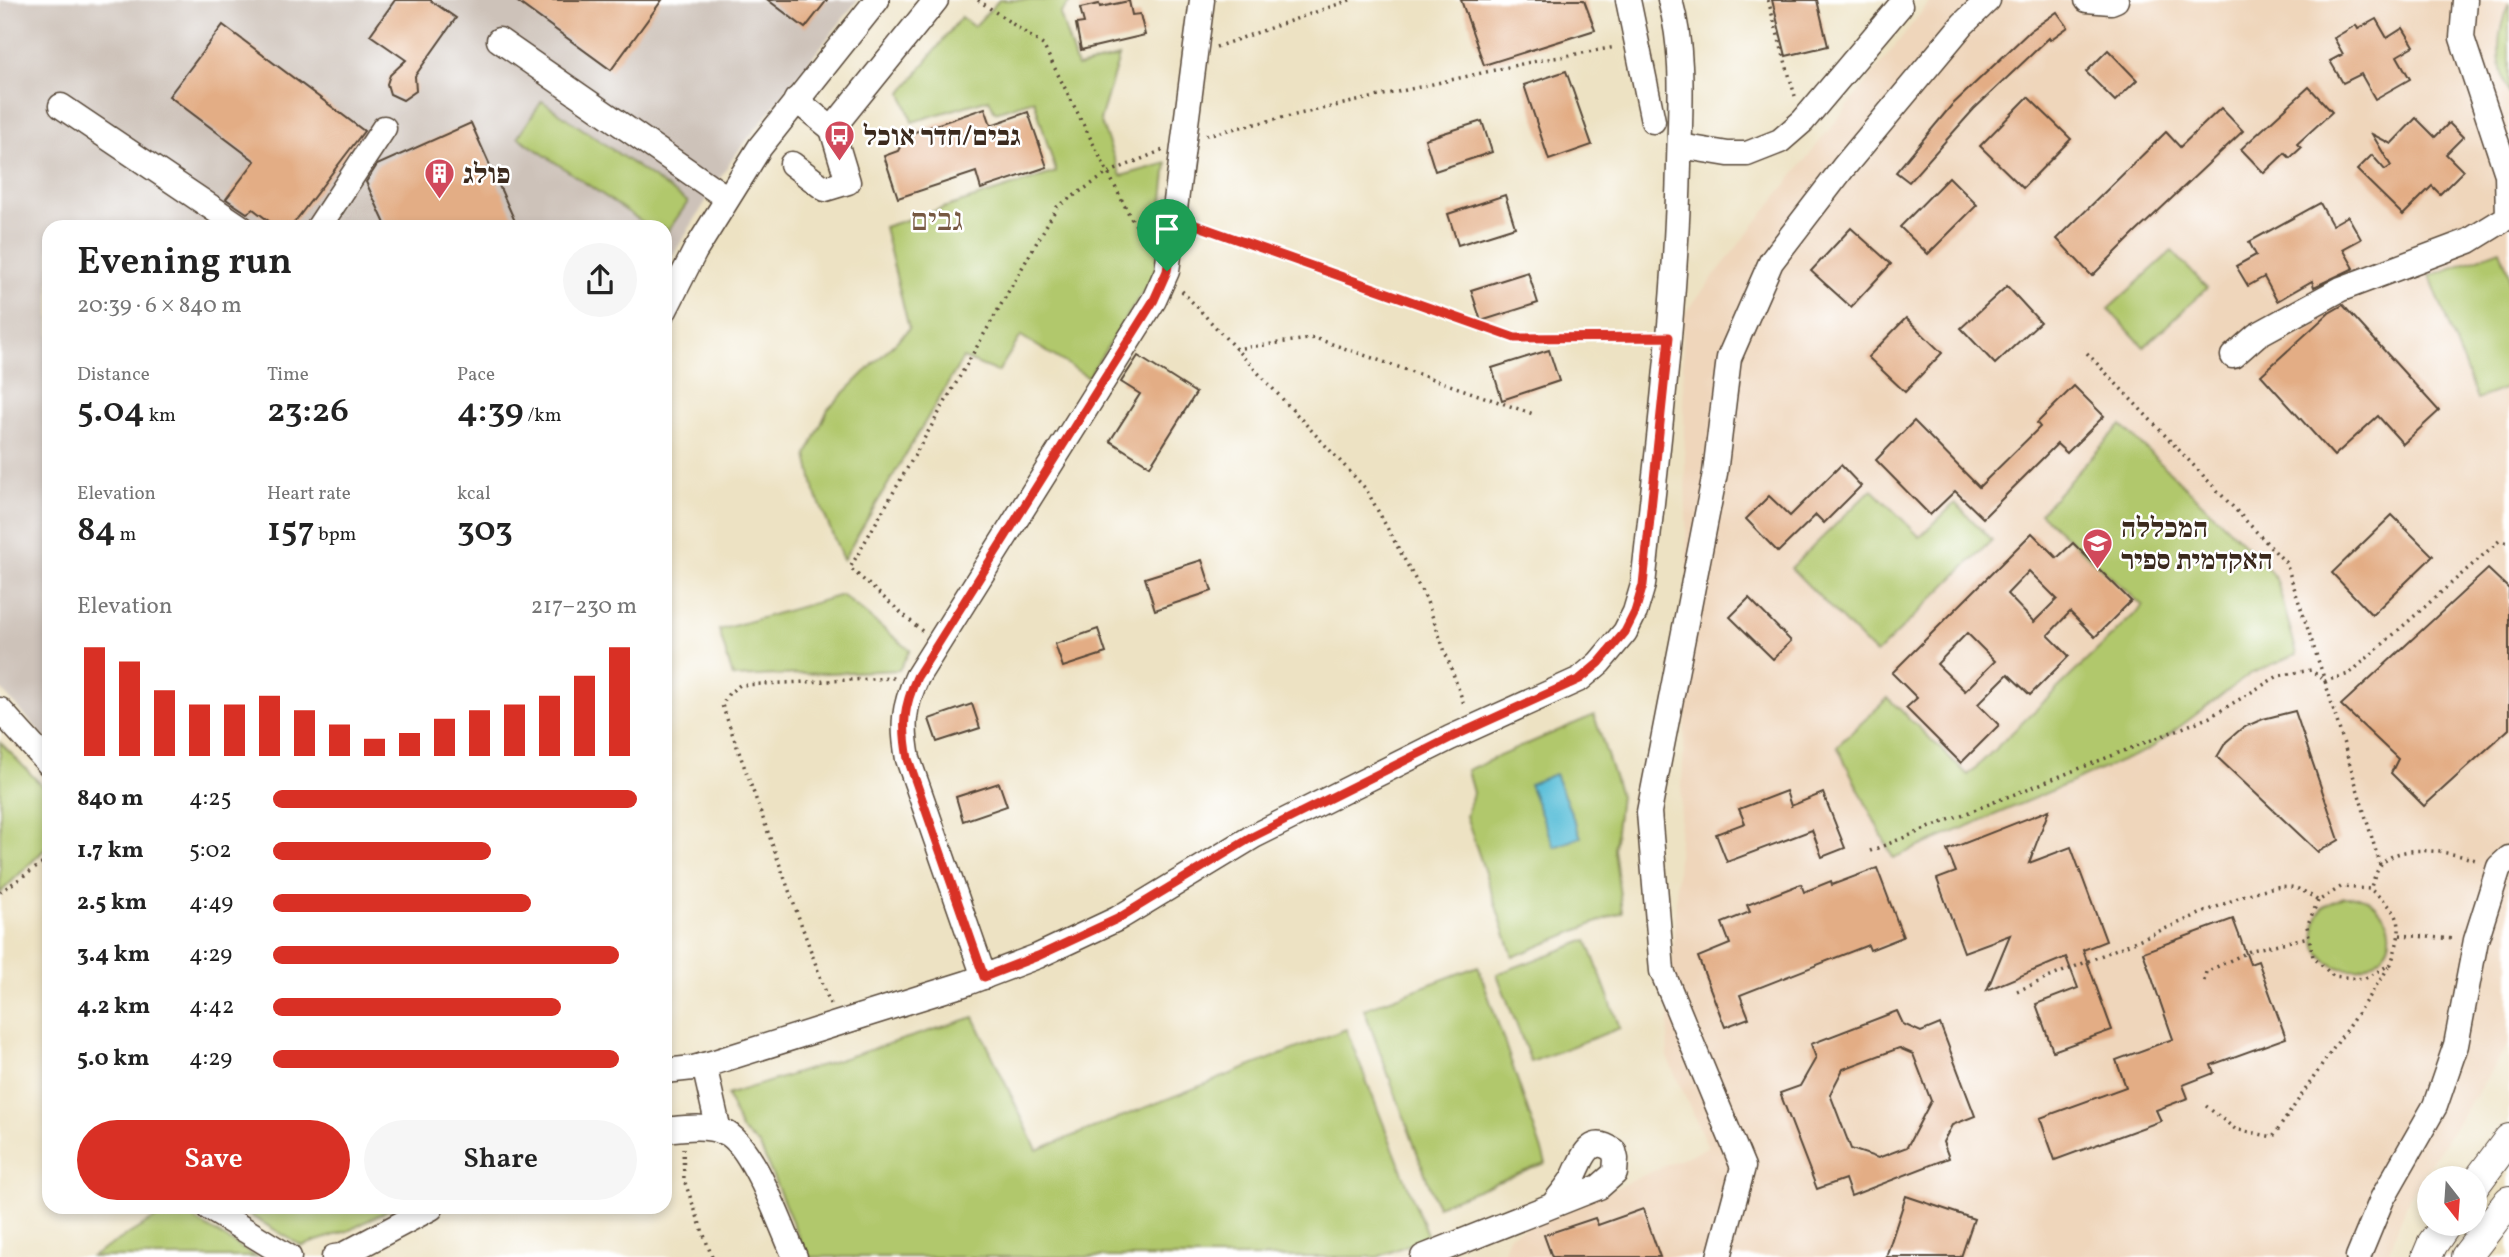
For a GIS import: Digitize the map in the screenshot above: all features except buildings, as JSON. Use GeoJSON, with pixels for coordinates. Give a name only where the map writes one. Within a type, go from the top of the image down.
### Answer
{"type":"FeatureCollection","features":[{"type":"Feature","properties":{"kind":"main road"},"geometry":{"type":"LineString","coordinates":[[2487,1169],[2509,1139]]}},
{"type":"Feature","properties":{"kind":"main road"},"geometry":{"type":"LineString","coordinates":[[2466,1257],[2509,1201]]}},
{"type":"Feature","properties":{"kind":"main road"},"geometry":{"type":"LineString","coordinates":[[2427,1257],[2438,1236]]}},
{"type":"Feature","properties":{"kind":"street"},"geometry":{"type":"LineString","coordinates":[[672,296],[695,251],[760,147],[877,0]]}},
{"type":"Feature","properties":{"kind":"street"},"geometry":{"type":"LineString","coordinates":[[832,129],[936,0]]}},
{"type":"Feature","properties":{"kind":"street"},"geometry":{"type":"LineString","coordinates":[[984,977],[908,759],[903,730],[906,701],[917,677],[1154,300],[1167,271],[1176,218],[1202,0]]}},
{"type":"Feature","properties":{"kind":"street"},"geometry":{"type":"LineString","coordinates":[[1628,0],[1653,121]]}},
{"type":"Feature","properties":{"kind":"street"},"geometry":{"type":"LineString","coordinates":[[672,1070],[705,1065],[837,1024],[984,977],[1038,956],[1117,919],[1254,836],[1472,728],[1580,679],[1599,663],[1625,632],[1635,612],[1643,585],[1676,268],[1680,146],[1679,46],[1670,0]]}},
{"type":"Feature","properties":{"kind":"street"},"geometry":{"type":"LineString","coordinates":[[1718,1257],[1743,1167],[1662,971],[1649,812],[1715,473],[1729,358],[1771,262],[1843,169],[1946,45],[1988,0]]}},
{"type":"Feature","properties":{"kind":"street"},"geometry":{"type":"LineString","coordinates":[[2087,0],[2116,0]]}},
{"type":"Feature","properties":{"kind":"street"},"geometry":{"type":"LineString","coordinates":[[2233,356],[2257,335],[2340,289],[2469,241],[2508,217],[2507,174],[2462,38],[2465,0]]}},
{"type":"Feature","properties":{"kind":"street"},"geometry":{"type":"LineString","coordinates":[[1680,146],[1728,154],[1747,154],[1780,141],[1803,121],[1900,6]]}},
{"type":"Feature","properties":{"kind":"street"},"geometry":{"type":"LineString","coordinates":[[499,40],[727,198]]}},
{"type":"Feature","properties":{"kind":"street"},"geometry":{"type":"LineString","coordinates":[[792,164],[825,190],[848,182],[832,129],[796,100]]}},
{"type":"Feature","properties":{"kind":"street"},"geometry":{"type":"LineString","coordinates":[[61,106],[230,220]]}},
{"type":"Feature","properties":{"kind":"street"},"geometry":{"type":"LineString","coordinates":[[323,220],[384,128]]}},
{"type":"Feature","properties":{"kind":"street"},"geometry":{"type":"LineString","coordinates":[[0,710],[42,756]]}},
{"type":"Feature","properties":{"kind":"street"},"geometry":{"type":"LineString","coordinates":[[2358,1257],[2382,1199],[2435,1106],[2456,1045],[2476,940],[2504,862]]}},
{"type":"Feature","properties":{"kind":"street"},"geometry":{"type":"LineString","coordinates":[[705,1065],[719,1131]]}},
{"type":"Feature","properties":{"kind":"street"},"geometry":{"type":"LineString","coordinates":[[674,1129],[699,1127],[719,1131],[738,1142],[751,1158],[795,1257]]}},
{"type":"Feature","properties":{"kind":"street"},"geometry":{"type":"LineString","coordinates":[[1423,1257],[1553,1205]]}},
{"type":"Feature","properties":{"kind":"street"},"geometry":{"type":"LineString","coordinates":[[219,1214],[289,1257]]}},
{"type":"Feature","properties":{"kind":"street"},"geometry":{"type":"LineString","coordinates":[[334,1257],[341,1256],[420,1214]]}},
{"type":"Feature","properties":{"kind":"path"},"geometry":{"type":"LineString","coordinates":[[978,0],[1043,45],[1131,218],[1185,296],[1366,489],[1426,599],[1472,728]]}},
{"type":"Feature","properties":{"kind":"path"},"geometry":{"type":"LineString","coordinates":[[1196,54],[1350,0]]}},
{"type":"Feature","properties":{"kind":"path"},"geometry":{"type":"LineString","coordinates":[[1768,0],[1803,121]]}},
{"type":"Feature","properties":{"kind":"path"},"geometry":{"type":"LineString","coordinates":[[1176,218],[1515,338],[1669,337]]}},
{"type":"Feature","properties":{"kind":"path"},"geometry":{"type":"LineString","coordinates":[[1235,349],[1315,338],[1536,415]]}},
{"type":"Feature","properties":{"kind":"path"},"geometry":{"type":"LineString","coordinates":[[2087,353],[2286,563],[2325,681],[2379,865],[2370,888]]}},
{"type":"Feature","properties":{"kind":"path"},"geometry":{"type":"LineString","coordinates":[[2325,681],[2349,674],[2499,541],[2509,543]]}},
{"type":"Feature","properties":{"kind":"path"},"geometry":{"type":"LineString","coordinates":[[1870,851],[2210,717],[2278,676],[2311,670],[2325,681]]}},
{"type":"Feature","properties":{"kind":"path"},"geometry":{"type":"LineString","coordinates":[[837,1024],[722,705],[729,692],[740,685],[917,677]]}},
{"type":"Feature","properties":{"kind":"path"},"geometry":{"type":"LineString","coordinates":[[2379,865],[2401,852],[2424,850],[2504,862]]}},
{"type":"Feature","properties":{"kind":"path"},"geometry":{"type":"LineString","coordinates":[[0,892],[42,864]]}},
{"type":"Feature","properties":{"kind":"path"},"geometry":{"type":"LineString","coordinates":[[2017,991],[2245,895],[2274,886],[2301,888],[2318,901]]}},
{"type":"Feature","properties":{"kind":"path"},"geometry":{"type":"LineString","coordinates":[[2206,1106],[2235,1129],[2273,1137],[2391,964],[2400,935],[2394,908],[2370,888],[2341,887],[2318,901],[2307,926],[2312,957],[2333,976],[2364,979],[2391,964]]}},
{"type":"Feature","properties":{"kind":"path"},"geometry":{"type":"LineString","coordinates":[[2400,935],[2476,940]]}},
{"type":"Feature","properties":{"kind":"path"},"geometry":{"type":"LineString","coordinates":[[2204,981],[2206,972],[2252,950],[2309,937]]}},
{"type":"Feature","properties":{"kind":"path"},"geometry":{"type":"LineString","coordinates":[[674,1129],[684,1180],[712,1257]]}},
{"type":"Feature","properties":{"kind":"shaded area"},"geometry":{"type":"Polygon","coordinates":[[[0,0],[858,0],[732,159],[672,257],[672,220],[42,220],[42,734],[0,688],[0,0]]]}},
{"type":"Feature","properties":{"kind":"shaded area","name":"המכללה האקדמית ספיר"},"geometry":{"type":"Polygon","coordinates":[[[1931,0],[2509,0],[2509,1044],[2429,1166],[2417,1166],[2417,1185],[2409,1197],[2387,1257],[1502,1257],[1509,1235],[1708,1147],[1667,1057],[1689,655],[1682,317],[1931,0]]]}},
{"type":"Feature","properties":{"kind":"green space"},"geometry":{"type":"Polygon","coordinates":[[[999,0],[1072,0],[1060,14],[1077,67],[1119,57],[1100,120],[1121,176],[1167,163],[1155,273],[1088,377],[1021,336],[998,372],[963,358],[843,560],[815,492],[807,455],[828,409],[909,329],[884,227],[1056,172],[1034,100],[995,112],[989,99],[912,122],[902,93],[961,17],[974,27],[999,0]]]}},
{"type":"Feature","properties":{"kind":"green space"},"geometry":{"type":"Polygon","coordinates":[[[2509,2],[2509,95],[2501,71],[2499,48],[2509,2]]]}},
{"type":"Feature","properties":{"kind":"green space"},"geometry":{"type":"Polygon","coordinates":[[[542,101],[688,202],[672,225],[672,220],[640,220],[518,137],[542,101]]]}},
{"type":"Feature","properties":{"kind":"green space"},"geometry":{"type":"Polygon","coordinates":[[[2500,250],[2509,274],[2509,387],[2477,399],[2430,276],[2500,250]]]}},
{"type":"Feature","properties":{"kind":"green space"},"geometry":{"type":"Polygon","coordinates":[[[2172,251],[2207,288],[2144,347],[2108,309],[2172,251]]]}},
{"type":"Feature","properties":{"kind":"green space"},"geometry":{"type":"Polygon","coordinates":[[[2121,425],[2263,562],[2277,581],[2297,654],[2250,674],[2150,749],[1893,858],[1837,746],[1888,698],[1968,775],[2143,606],[2040,513],[2121,425]]]}},
{"type":"Feature","properties":{"kind":"green space"},"geometry":{"type":"Polygon","coordinates":[[[1872,489],[1920,537],[1955,503],[1992,540],[1876,654],[1791,568],[1872,489]]]}},
{"type":"Feature","properties":{"kind":"green space"},"geometry":{"type":"Polygon","coordinates":[[[842,595],[910,650],[899,670],[733,677],[719,630],[842,595]]]}},
{"type":"Feature","properties":{"kind":"green space"},"geometry":{"type":"Polygon","coordinates":[[[1594,715],[1620,795],[1614,849],[1622,912],[1513,957],[1466,816],[1473,793],[1467,770],[1594,715]]]}},
{"type":"Feature","properties":{"kind":"green space"},"geometry":{"type":"Polygon","coordinates":[[[0,742],[42,786],[42,852],[0,893],[0,742]]]}},
{"type":"Feature","properties":{"kind":"green space"},"geometry":{"type":"Polygon","coordinates":[[[2344,897],[2370,900],[2382,913],[2389,927],[2390,940],[2385,952],[2363,967],[2349,969],[2335,966],[2322,957],[2316,946],[2315,932],[2320,912],[2324,907],[2344,897]]]}},
{"type":"Feature","properties":{"kind":"green space"},"geometry":{"type":"Polygon","coordinates":[[[1587,940],[1620,1028],[1531,1062],[1497,974],[1587,940]]]}},
{"type":"Feature","properties":{"kind":"green space"},"geometry":{"type":"Polygon","coordinates":[[[1478,966],[1546,1163],[1437,1206],[1364,1009],[1478,966]]]}},
{"type":"Feature","properties":{"kind":"green space"},"geometry":{"type":"Polygon","coordinates":[[[974,1017],[1037,1150],[1346,1029],[1428,1237],[1378,1257],[807,1257],[760,1146],[741,1130],[727,1095],[974,1017]]]}},
{"type":"Feature","properties":{"kind":"green space"},"geometry":{"type":"Polygon","coordinates":[[[162,1214],[186,1214],[256,1257],[91,1257],[162,1214]]]}},
{"type":"Feature","properties":{"kind":"green space"},"geometry":{"type":"Polygon","coordinates":[[[248,1214],[381,1214],[350,1230],[302,1246],[248,1214]]]}},
{"type":"Feature","properties":{"kind":"water"},"geometry":{"type":"Polygon","coordinates":[[[1555,774],[1581,837],[1554,847],[1529,784],[1555,774]]]}},
{"type":"Feature","properties":{"kind":"place","name":"גבים/חדר אוכל"},"geometry":{"type":"Point","coordinates":[840,162]}},
{"type":"Feature","properties":{"kind":"place","name":"פולג"},"geometry":{"type":"Point","coordinates":[440,200]}},
{"type":"Feature","properties":{"kind":"place","name":"המכללה האקדמית ספיר"},"geometry":{"type":"Point","coordinates":[2098,570]}},
{"type":"Feature","properties":{"kind":"district","name":"גבים"},"geometry":{"type":"Point","coordinates":[937,219]}},
{"type":"Feature","properties":{"kind":"route"},"geometry":{"type":"LineString","coordinates":[[1176,218],[1515,338],[1669,337],[1643,585],[1635,612],[1625,632],[1614,648],[1580,679],[1450,738],[1254,836],[1117,919],[1071,942],[984,977],[908,759],[903,730],[906,701],[917,677],[1154,300],[1167,271],[1176,218]]}}]}
